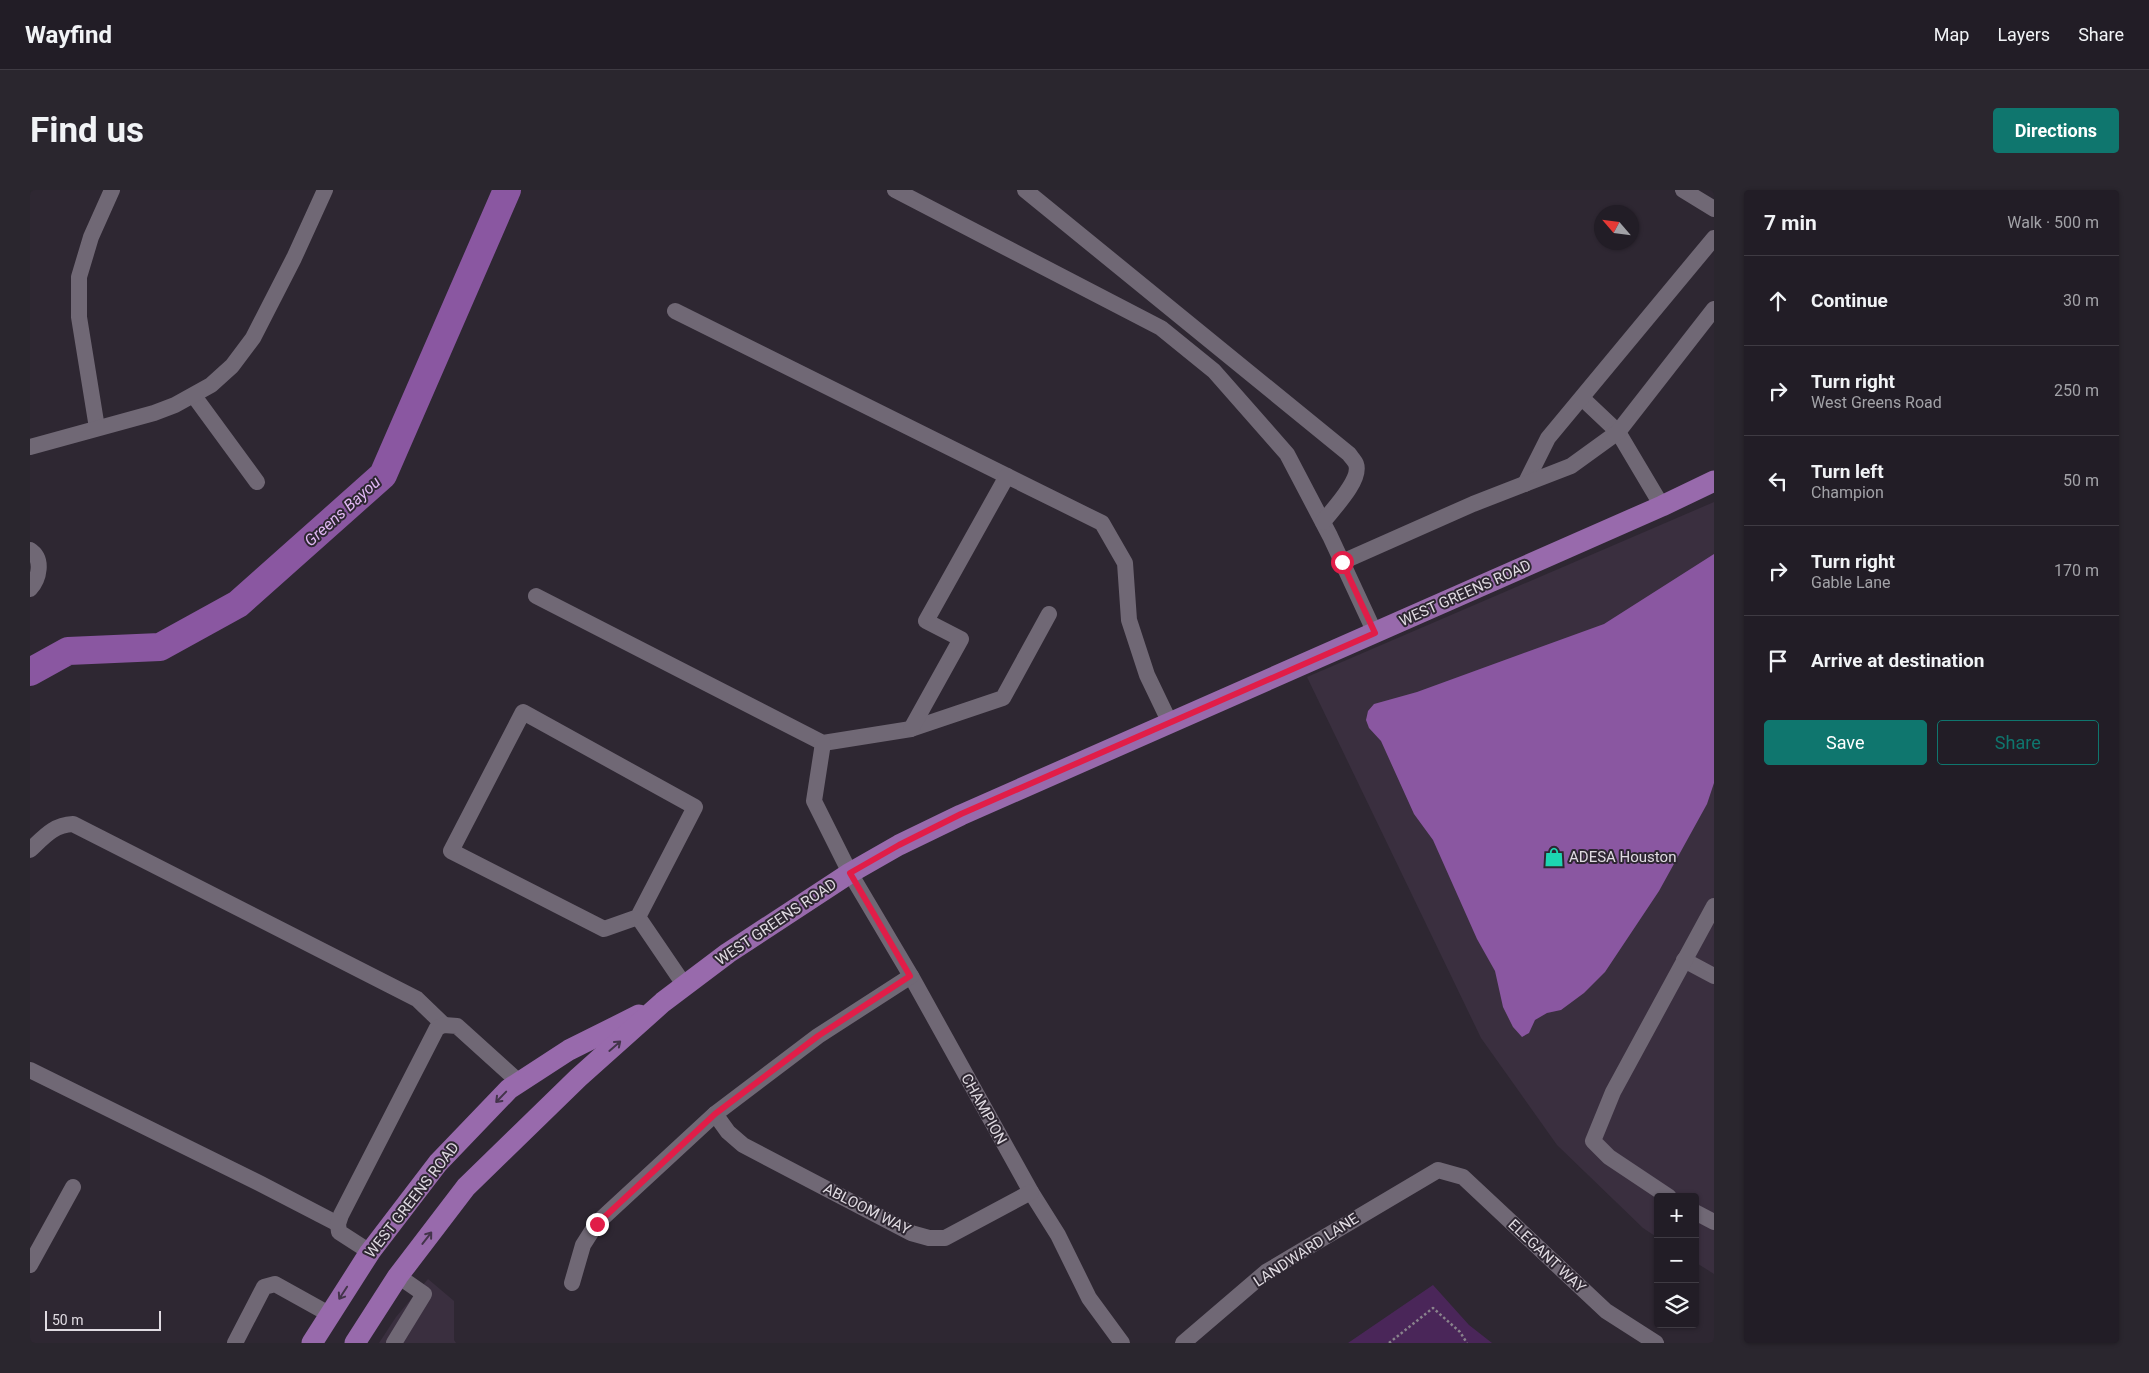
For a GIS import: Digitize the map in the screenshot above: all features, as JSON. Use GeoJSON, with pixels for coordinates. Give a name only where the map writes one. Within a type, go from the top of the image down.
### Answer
{"type":"FeatureCollection","features":[{"type":"Feature","properties":{"kind":"main road","name":"WEST GREENS ROAD"},"geometry":{"type":"LineString","coordinates":[[355,1343],[398,1276],[466,1187],[578,1078],[663,1002],[728,953],[850,873],[899,845],[961,814],[1375,633],[1662,506],[1714,481]]}},
{"type":"Feature","properties":{"kind":"main road","name":"WEST GREENS ROAD"},"geometry":{"type":"LineString","coordinates":[[312,1343],[370,1252],[438,1163],[509,1089],[569,1050],[663,1002]]}},
{"type":"Feature","properties":{"kind":"main road"},"geometry":{"type":"LineString","coordinates":[[370,1252],[398,1276]]}},
{"type":"Feature","properties":{"kind":"street"},"geometry":{"type":"LineString","coordinates":[[97,428],[79,317],[79,277],[91,237],[112,190]]}},
{"type":"Feature","properties":{"kind":"street"},"geometry":{"type":"LineString","coordinates":[[30,447],[154,413],[194,396],[211,385],[232,366],[253,338],[294,258],[325,190]]}},
{"type":"Feature","properties":{"kind":"street"},"geometry":{"type":"LineString","coordinates":[[894,190],[1161,328],[1214,371],[1287,454],[1323,522],[1375,633]]}},
{"type":"Feature","properties":{"kind":"street"},"geometry":{"type":"LineString","coordinates":[[1025,190],[1349,454],[1356,464],[1357,473],[1352,485],[1323,522]]}},
{"type":"Feature","properties":{"kind":"street"},"geometry":{"type":"LineString","coordinates":[[1683,190],[1714,209]]}},
{"type":"Feature","properties":{"kind":"street"},"geometry":{"type":"LineString","coordinates":[[1524,484],[1548,438],[1714,238]]}},
{"type":"Feature","properties":{"kind":"street"},"geometry":{"type":"LineString","coordinates":[[1342,562],[1524,484],[1571,466],[1618,432],[1714,309]]}},
{"type":"Feature","properties":{"kind":"street"},"geometry":{"type":"LineString","coordinates":[[675,311],[1102,523],[1125,563],[1129,620],[1147,675],[1170,723]]}},
{"type":"Feature","properties":{"kind":"street"},"geometry":{"type":"LineString","coordinates":[[1161,328],[1174,312]]}},
{"type":"Feature","properties":{"kind":"street"},"geometry":{"type":"LineString","coordinates":[[194,396],[257,482]]}},
{"type":"Feature","properties":{"kind":"street"},"geometry":{"type":"LineString","coordinates":[[1582,398],[1618,432],[1662,506]]}},
{"type":"Feature","properties":{"kind":"street"},"geometry":{"type":"LineString","coordinates":[[912,729],[961,639],[926,621],[1007,476]]}},
{"type":"Feature","properties":{"kind":"street"},"geometry":{"type":"LineString","coordinates":[[30,550],[35,553],[39,566],[36,582],[30,589]]}},
{"type":"Feature","properties":{"kind":"street"},"geometry":{"type":"LineString","coordinates":[[536,596],[823,743],[912,729],[1002,698],[1049,614]]}},
{"type":"Feature","properties":{"kind":"street"},"geometry":{"type":"LineString","coordinates":[[523,712],[695,807],[638,917],[604,929],[451,850],[523,712]]}},
{"type":"Feature","properties":{"kind":"street","name":"CHAMPION"},"geometry":{"type":"LineString","coordinates":[[823,743],[814,802],[850,873],[1031,1192],[1058,1235],[1090,1298],[1122,1343]]}},
{"type":"Feature","properties":{"kind":"street"},"geometry":{"type":"LineString","coordinates":[[30,850],[52,829],[62,825],[73,824],[417,999],[444,1025]]}},
{"type":"Feature","properties":{"kind":"street"},"geometry":{"type":"LineString","coordinates":[[1663,1193],[1609,1157],[1593,1141],[1613,1092],[1714,906]]}},
{"type":"Feature","properties":{"kind":"street"},"geometry":{"type":"LineString","coordinates":[[638,917],[685,986]]}},
{"type":"Feature","properties":{"kind":"street"},"geometry":{"type":"LineString","coordinates":[[1684,960],[1714,976]]}},
{"type":"Feature","properties":{"kind":"street"},"geometry":{"type":"LineString","coordinates":[[572,1283],[583,1245],[597,1224],[715,1114],[818,1036],[910,976]]}},
{"type":"Feature","properties":{"kind":"street"},"geometry":{"type":"LineString","coordinates":[[370,1252],[339,1232],[338,1224],[437,1028],[444,1025],[457,1026],[466,1032],[519,1082]]}},
{"type":"Feature","properties":{"kind":"street"},"geometry":{"type":"LineString","coordinates":[[30,1070],[262,1184],[338,1224]]}},
{"type":"Feature","properties":{"kind":"street","name":"ABLOOM WAY"},"geometry":{"type":"LineString","coordinates":[[715,1114],[728,1132],[744,1145],[911,1233],[930,1238],[945,1238],[1031,1192]]}},
{"type":"Feature","properties":{"kind":"street","name":"LANDWARD LANE"},"geometry":{"type":"LineString","coordinates":[[1183,1343],[1266,1272],[1438,1170]]}},
{"type":"Feature","properties":{"kind":"street","name":"ELEGANT WAY"},"geometry":{"type":"LineString","coordinates":[[1438,1170],[1462,1177],[1606,1311],[1656,1343]]}},
{"type":"Feature","properties":{"kind":"street"},"geometry":{"type":"LineString","coordinates":[[30,1265],[73,1187]]}},
{"type":"Feature","properties":{"kind":"street"},"geometry":{"type":"LineString","coordinates":[[1699,1214],[1714,1222]]}},
{"type":"Feature","properties":{"kind":"street"},"geometry":{"type":"LineString","coordinates":[[397,1342],[424,1294],[398,1276]]}},
{"type":"Feature","properties":{"kind":"street"},"geometry":{"type":"LineString","coordinates":[[235,1343],[264,1287],[275,1284],[329,1314]]}},
{"type":"Feature","properties":{"kind":"path"},"geometry":{"type":"LineString","coordinates":[[1389,1343],[1433,1308],[1460,1332],[1468,1343]]}},
{"type":"Feature","properties":{"kind":"shaded area","name":"ADESA Houston"},"geometry":{"type":"Polygon","coordinates":[[[1714,502],[1714,1274],[1699,1265],[1699,1193],[1654,1193],[1654,1235],[1643,1228],[1557,1145],[1481,1038],[1307,677],[1714,502]]]}},
{"type":"Feature","properties":{"kind":"shaded area"},"geometry":{"type":"Polygon","coordinates":[[[1714,554],[1714,783],[1707,804],[1659,891],[1605,972],[1584,993],[1561,1010],[1547,1013],[1535,1020],[1529,1033],[1522,1037],[1513,1027],[1503,1007],[1495,971],[1477,939],[1433,840],[1414,814],[1381,741],[1369,728],[1366,720],[1368,711],[1374,704],[1417,692],[1604,624],[1714,554]]]}},
{"type":"Feature","properties":{"kind":"shaded area"},"geometry":{"type":"Polygon","coordinates":[[[428,1279],[454,1301],[454,1340],[456,1343],[379,1343],[396,1317],[428,1279]]]}},
{"type":"Feature","properties":{"kind":"shaded area"},"geometry":{"type":"Polygon","coordinates":[[[1433,1285],[1469,1325],[1492,1343],[1348,1343],[1433,1285]]]}},
{"type":"Feature","properties":{"kind":"waterway","name":"Greens Bayou"},"geometry":{"type":"LineString","coordinates":[[30,672],[68,651],[160,647],[238,604],[383,475],[507,190]]}},
{"type":"Feature","properties":{"kind":"place","name":"ADESA Houston"},"geometry":{"type":"Point","coordinates":[1554,857]}},
{"type":"Feature","properties":{"kind":"route"},"geometry":{"type":"LineString","coordinates":[[597,1224],[715,1114],[818,1036],[910,976],[850,873],[899,845],[961,814],[1375,633],[1342,562]]}}]}
